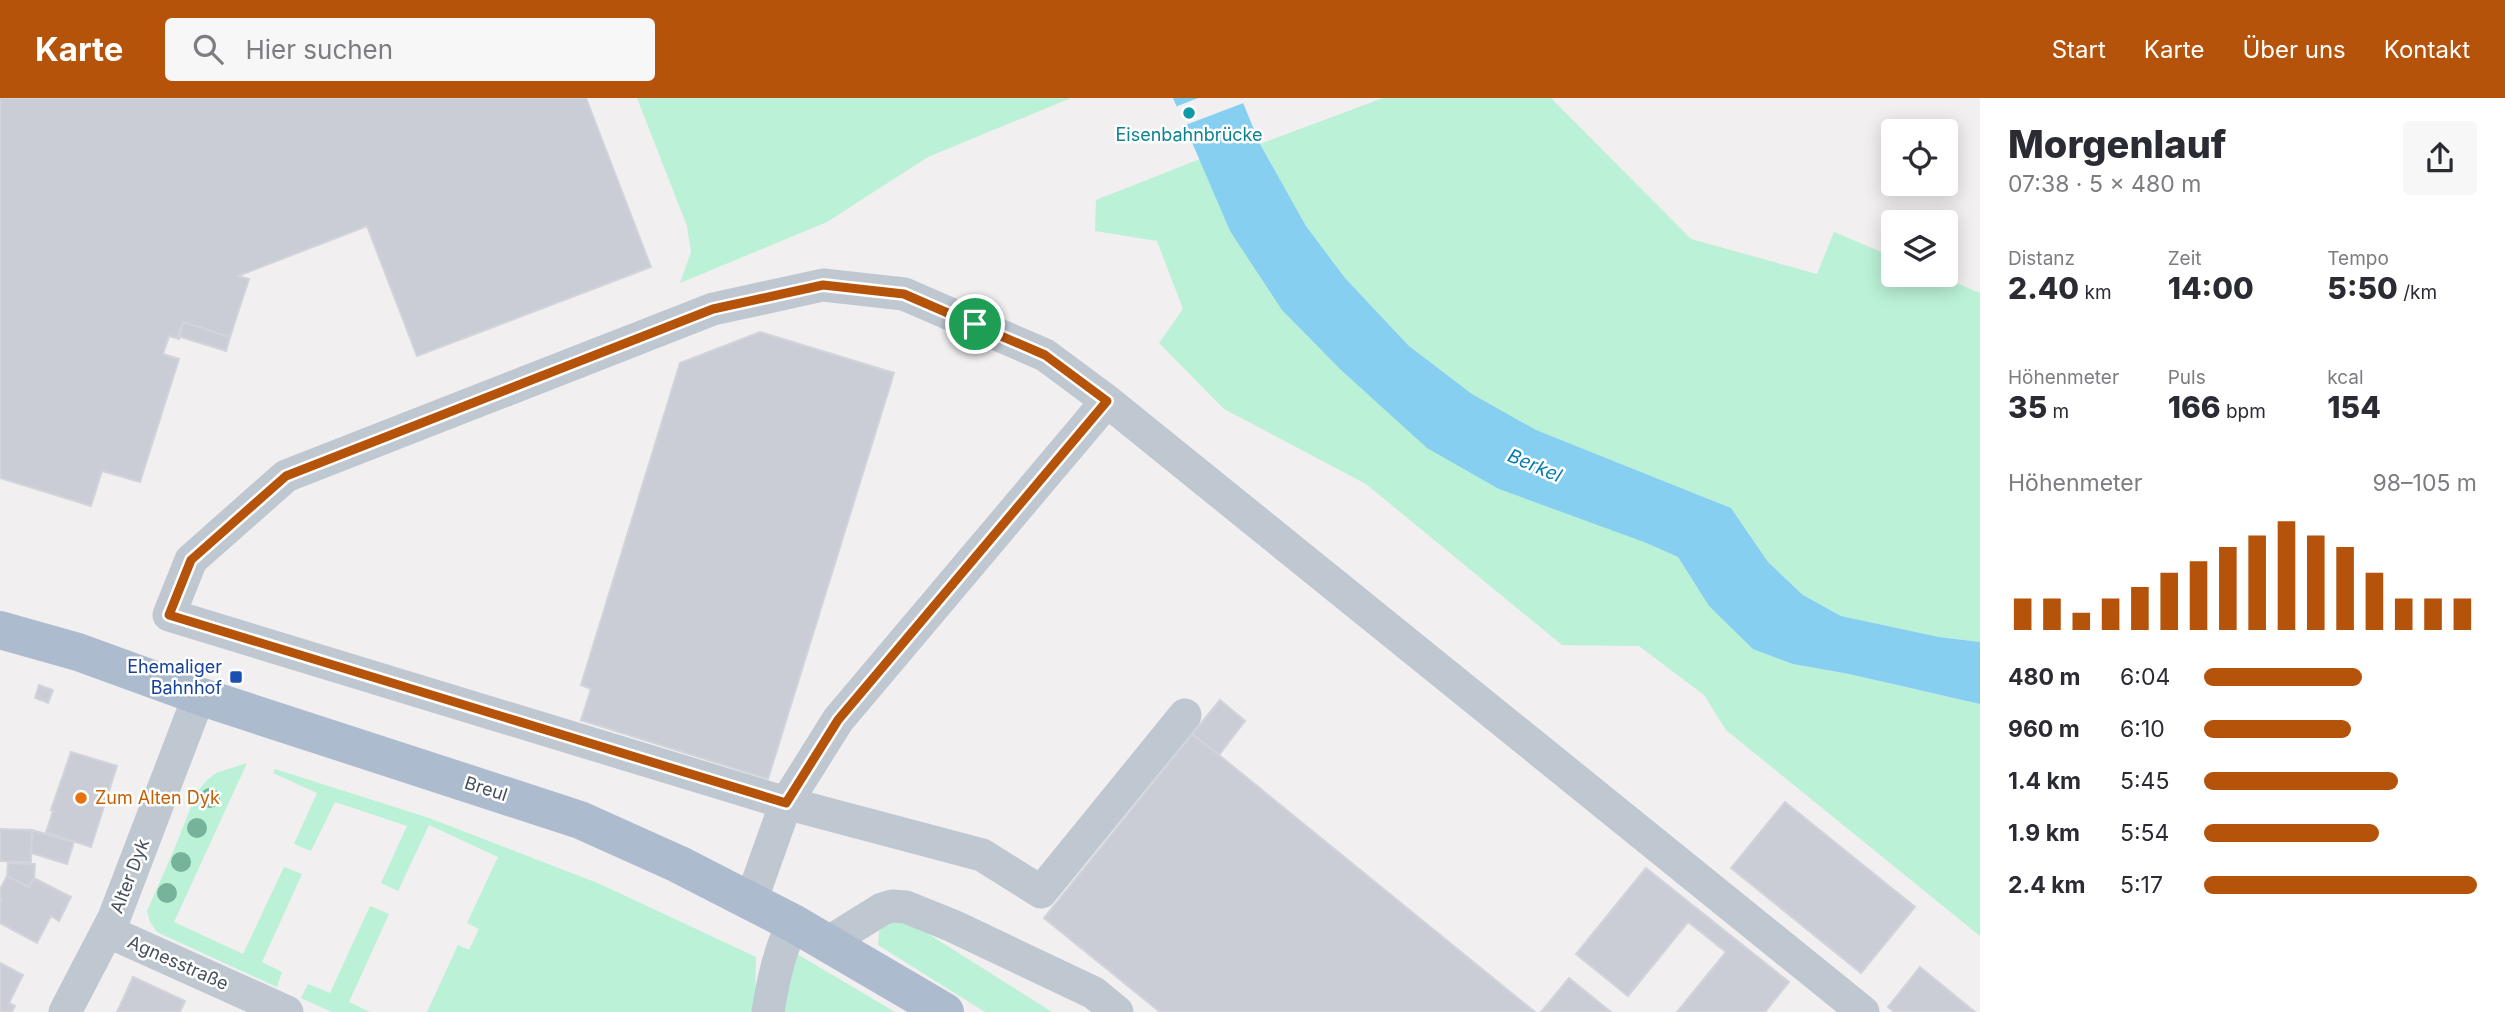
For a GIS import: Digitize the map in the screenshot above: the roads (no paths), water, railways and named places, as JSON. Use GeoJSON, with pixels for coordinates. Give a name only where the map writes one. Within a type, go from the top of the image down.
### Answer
{"type":"FeatureCollection","features":[{"type":"Feature","properties":{"kind":"main road","name":"Breul"},"geometry":{"type":"LineString","coordinates":[[0,629],[78,652],[199,696],[580,820],[678,864],[793,923],[945,1012]]}},
{"type":"Feature","properties":{"kind":"street"},"geometry":{"type":"LineString","coordinates":[[1185,715],[1041,892],[982,855],[786,803],[169,615],[191,560],[286,476],[713,309],[823,285],[904,294],[1045,355],[1107,401],[1863,1012]]}},
{"type":"Feature","properties":{"kind":"street"},"geometry":{"type":"LineString","coordinates":[[751,901],[786,803],[838,720],[1107,401]]}},
{"type":"Feature","properties":{"kind":"street","name":"Alter Dyk"},"geometry":{"type":"LineString","coordinates":[[65,1012],[107,931],[199,696]]}},
{"type":"Feature","properties":{"kind":"street"},"geometry":{"type":"LineString","coordinates":[[829,942],[881,909],[892,906],[906,907],[953,926],[1094,993],[1117,1012]]}},
{"type":"Feature","properties":{"kind":"street"},"geometry":{"type":"LineString","coordinates":[[768,1012],[774,977],[784,942],[793,923]]}},
{"type":"Feature","properties":{"kind":"street","name":"Agnesstraße"},"geometry":{"type":"LineString","coordinates":[[107,931],[287,1012]]}},
{"type":"Feature","properties":{"kind":"water","name":"Berkel"},"geometry":{"type":"Polygon","coordinates":[[[1173,98],[1241,98],[1260,144],[1306,226],[1345,278],[1409,346],[1472,394],[1536,430],[1731,508],[1768,562],[1803,595],[1841,616],[1939,637],[1980,642],[1980,704],[1793,664],[1753,649],[1709,606],[1678,557],[1499,489],[1427,448],[1340,369],[1282,310],[1230,231],[1173,98]]]}},
{"type":"Feature","properties":{"kind":"place","name":"Eisenbahnbrücke"},"geometry":{"type":"Point","coordinates":[1189,113]}},
{"type":"Feature","properties":{"kind":"place","name":"Ehemaliger Bahnhof"},"geometry":{"type":"Point","coordinates":[236,677]}},
{"type":"Feature","properties":{"kind":"place","name":"Zum Alten Dyk"},"geometry":{"type":"Point","coordinates":[81,798]}}]}
